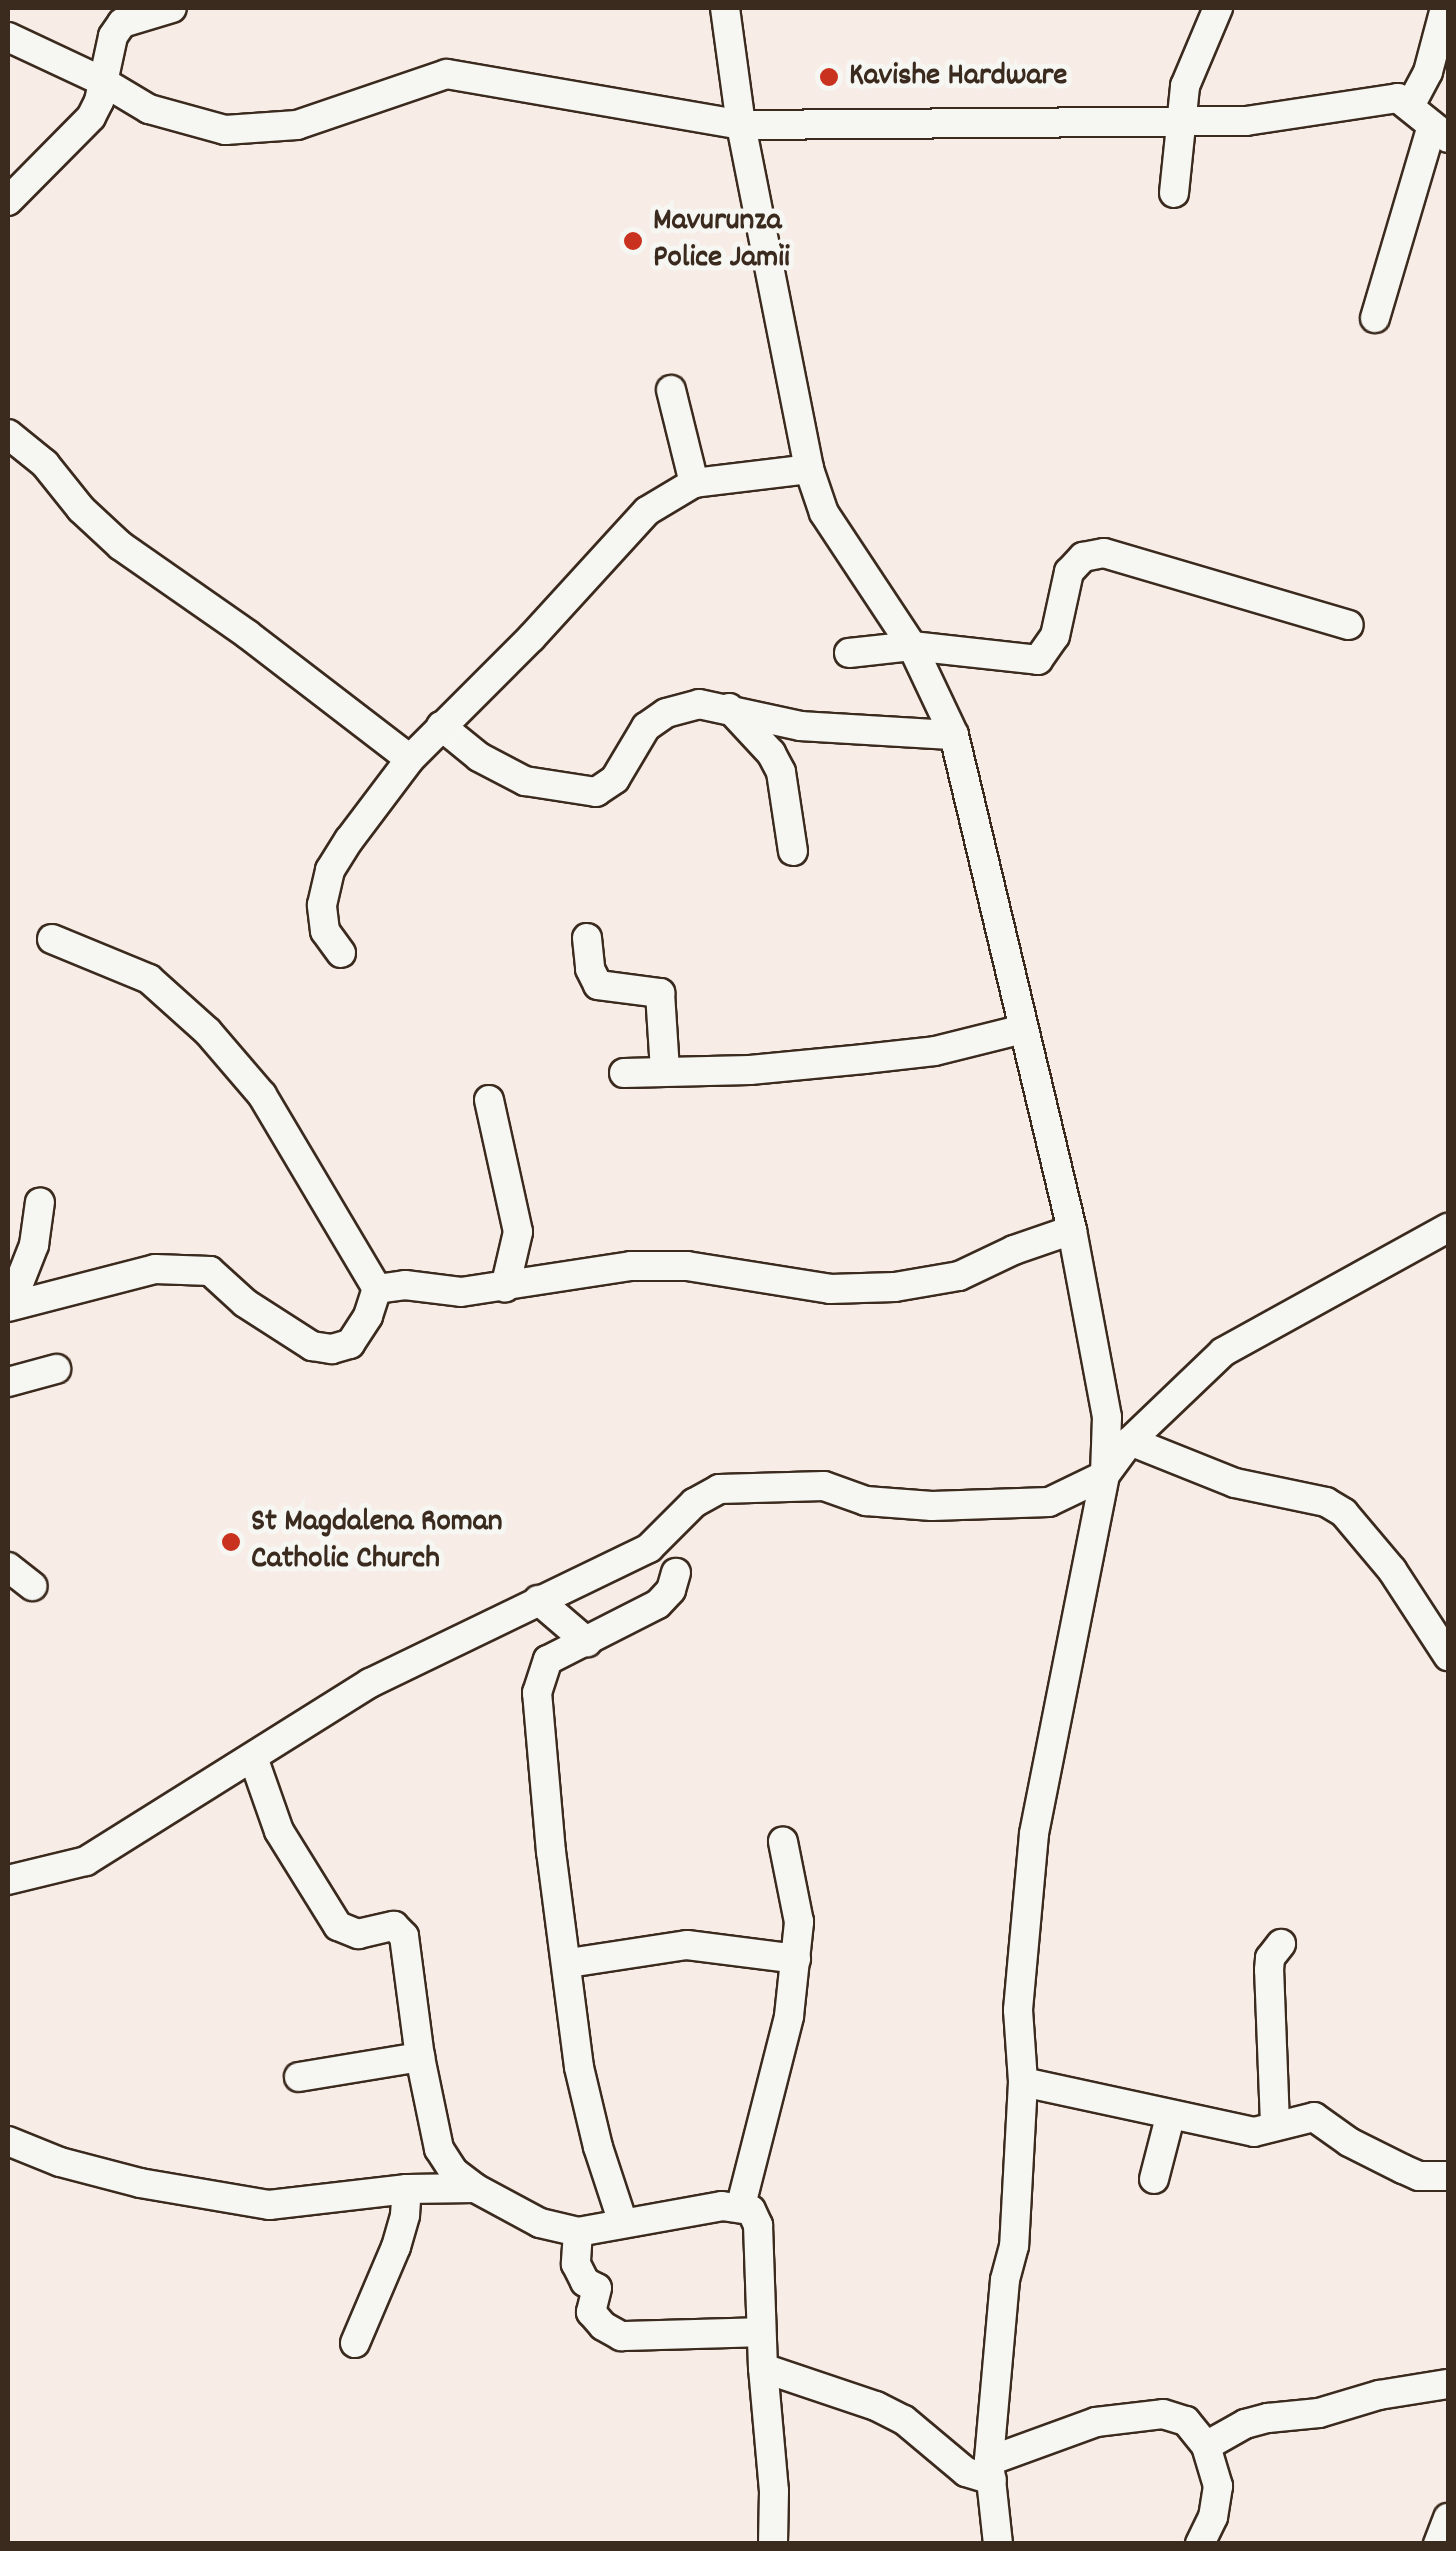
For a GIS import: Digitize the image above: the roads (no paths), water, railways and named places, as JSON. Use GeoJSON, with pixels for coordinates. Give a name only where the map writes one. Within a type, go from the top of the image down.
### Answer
{"type":"FeatureCollection","features":[{"type":"Feature","properties":{"kind":"street"},"geometry":{"type":"LineString","coordinates":[[8,201],[77,136],[99,102],[113,36],[122,22],[172,8]]}},
{"type":"Feature","properties":{"kind":"street"},"geometry":{"type":"LineString","coordinates":[[725,8],[741,125],[809,469],[824,513],[912,646],[954,735],[1072,1230],[1100,1359],[1107,1416],[1105,1475],[1034,1834],[1018,2010],[1023,2082],[1014,2246],[1005,2280],[990,2471],[998,2544]]}},
{"type":"Feature","properties":{"kind":"street"},"geometry":{"type":"LineString","coordinates":[[1174,192],[1185,86],[1218,8]]}},
{"type":"Feature","properties":{"kind":"street"},"geometry":{"type":"LineString","coordinates":[[1411,104],[1428,72],[1445,8]]}},
{"type":"Feature","properties":{"kind":"street"},"geometry":{"type":"LineString","coordinates":[[8,37],[102,81],[149,110],[225,130],[297,125],[447,74],[741,125],[1246,121],[1398,98],[1411,104],[1440,132],[1375,318]]}},
{"type":"Feature","properties":{"kind":"street"},"geometry":{"type":"LineString","coordinates":[[671,390],[694,484]]}},
{"type":"Feature","properties":{"kind":"street"},"geometry":{"type":"LineString","coordinates":[[8,434],[44,464],[80,509],[121,546],[248,634],[410,759]]}},
{"type":"Feature","properties":{"kind":"street"},"geometry":{"type":"LineString","coordinates":[[341,953],[326,931],[322,905],[330,870],[410,759],[531,638],[647,511],[694,484],[809,469]]}},
{"type":"Feature","properties":{"kind":"street"},"geometry":{"type":"LineString","coordinates":[[849,654],[912,646],[1038,660],[1054,636],[1069,572],[1083,558],[1104,553],[1349,625]]}},
{"type":"Feature","properties":{"kind":"street"},"geometry":{"type":"LineString","coordinates":[[442,726],[479,757],[525,781],[596,792],[616,780],[646,727],[666,713],[700,704],[728,707],[800,726],[954,735]]}},
{"type":"Feature","properties":{"kind":"street"},"geometry":{"type":"LineString","coordinates":[[728,707],[771,753],[789,804],[794,851]]}},
{"type":"Feature","properties":{"kind":"street"},"geometry":{"type":"LineString","coordinates":[[771,753],[800,726]]}},
{"type":"Feature","properties":{"kind":"street"},"geometry":{"type":"LineString","coordinates":[[587,938],[590,970],[598,986],[660,993],[665,1071]]}},
{"type":"Feature","properties":{"kind":"street"},"geometry":{"type":"LineString","coordinates":[[9,1306],[154,1269],[210,1271],[244,1303],[312,1346],[332,1349],[350,1344],[368,1316],[377,1290],[262,1095],[208,1032],[149,980],[52,939]]}},
{"type":"Feature","properties":{"kind":"street"},"geometry":{"type":"LineString","coordinates":[[624,1073],[750,1070],[864,1060],[935,1051],[1024,1029]]}},
{"type":"Feature","properties":{"kind":"street"},"geometry":{"type":"LineString","coordinates":[[489,1100],[518,1232],[504,1288]]}},
{"type":"Feature","properties":{"kind":"street"},"geometry":{"type":"LineString","coordinates":[[9,1306],[34,1245],[40,1202]]}},
{"type":"Feature","properties":{"kind":"street"},"geometry":{"type":"LineString","coordinates":[[8,1880],[86,1861],[122,1842],[168,1807],[254,1760],[370,1684],[650,1548],[694,1503],[719,1489],[824,1486],[866,1501],[932,1506],[1049,1502],[1105,1475],[1130,1441],[1223,1352],[1448,1228]]}},
{"type":"Feature","properties":{"kind":"street"},"geometry":{"type":"LineString","coordinates":[[377,1290],[405,1285],[461,1292],[504,1288],[631,1266],[686,1266],[830,1290],[895,1286],[958,1276],[1014,1250],[1072,1230]]}},
{"type":"Feature","properties":{"kind":"street"},"geometry":{"type":"LineString","coordinates":[[8,1382],[56,1370]]}},
{"type":"Feature","properties":{"kind":"street"},"geometry":{"type":"LineString","coordinates":[[1130,1441],[1235,1483],[1326,1502],[1344,1513],[1392,1570],[1448,1656]]}},
{"type":"Feature","properties":{"kind":"street"},"geometry":{"type":"LineString","coordinates":[[8,1567],[32,1586]]}},
{"type":"Feature","properties":{"kind":"street"},"geometry":{"type":"LineString","coordinates":[[623,2224],[584,2097],[569,1963],[551,1852],[537,1693],[548,1660],[658,1604],[671,1590],[676,1573]]}},
{"type":"Feature","properties":{"kind":"street"},"geometry":{"type":"LineString","coordinates":[[538,1600],[586,1642]]}},
{"type":"Feature","properties":{"kind":"street"},"geometry":{"type":"LineString","coordinates":[[254,1760],[279,1831],[338,1926],[358,1934],[394,1926],[404,1936],[420,2058],[440,2149],[454,2172],[475,2188],[540,2223],[578,2232],[741,2205],[751,2210],[758,2225],[763,2368],[774,2478],[773,2544]]}},
{"type":"Feature","properties":{"kind":"street"},"geometry":{"type":"LineString","coordinates":[[741,2205],[789,2016],[796,1959],[799,1922],[783,1842]]}},
{"type":"Feature","properties":{"kind":"street"},"geometry":{"type":"LineString","coordinates":[[1276,2124],[1277,2073],[1269,1970],[1270,1958],[1281,1944]]}},
{"type":"Feature","properties":{"kind":"street"},"geometry":{"type":"LineString","coordinates":[[569,1963],[687,1945],[779,1961],[796,1959]]}},
{"type":"Feature","properties":{"kind":"street"},"geometry":{"type":"LineString","coordinates":[[299,2078],[420,2058]]}},
{"type":"Feature","properties":{"kind":"street"},"geometry":{"type":"LineString","coordinates":[[1023,2082],[1121,2102],[1170,2117],[1254,2132],[1314,2117],[1349,2142],[1403,2169],[1419,2176],[1448,2176]]}},
{"type":"Feature","properties":{"kind":"street"},"geometry":{"type":"LineString","coordinates":[[1154,2179],[1170,2117]]}},
{"type":"Feature","properties":{"kind":"street"},"geometry":{"type":"LineString","coordinates":[[8,2140],[60,2162],[140,2183],[269,2205],[406,2189],[475,2188]]}},
{"type":"Feature","properties":{"kind":"street"},"geometry":{"type":"LineString","coordinates":[[356,2343],[396,2248],[406,2215],[406,2189]]}},
{"type":"Feature","properties":{"kind":"street"},"geometry":{"type":"LineString","coordinates":[[578,2232],[576,2264],[584,2282],[598,2288],[591,2312],[603,2326],[620,2336],[761,2332]]}},
{"type":"Feature","properties":{"kind":"street"},"geometry":{"type":"LineString","coordinates":[[763,2368],[876,2406],[904,2420],[966,2472],[990,2471],[1096,2422],[1143,2415],[1186,2421],[1206,2446],[1218,2498],[1200,2544]]}},
{"type":"Feature","properties":{"kind":"street"},"geometry":{"type":"LineString","coordinates":[[1206,2446],[1246,2424],[1268,2418],[1330,2411],[1379,2395],[1448,2384]]}},
{"type":"Feature","properties":{"kind":"street"},"geometry":{"type":"LineString","coordinates":[[1438,2544],[1448,2518]]}},
{"type":"Feature","properties":{"kind":"place","name":"Kavishe Hardware"},"geometry":{"type":"Point","coordinates":[829,77]}},
{"type":"Feature","properties":{"kind":"place","name":"Mavurunza Police Jamii"},"geometry":{"type":"Point","coordinates":[633,241]}},
{"type":"Feature","properties":{"kind":"place","name":"St Magdalena Roman Catholic Church"},"geometry":{"type":"Point","coordinates":[231,1542]}}]}
